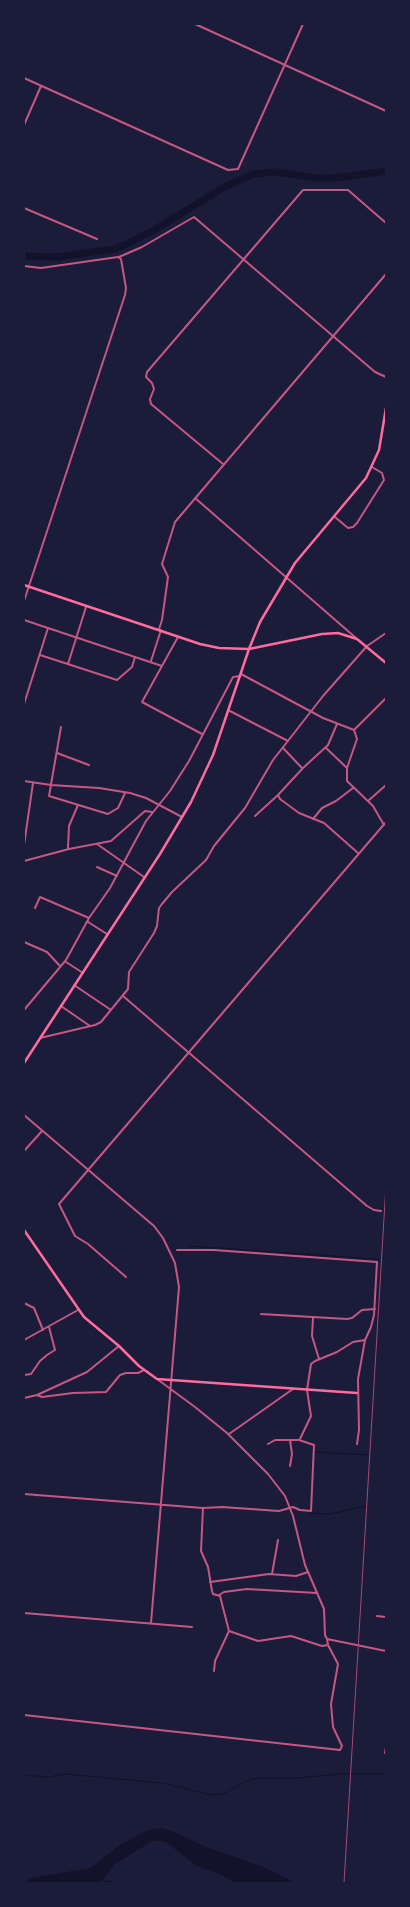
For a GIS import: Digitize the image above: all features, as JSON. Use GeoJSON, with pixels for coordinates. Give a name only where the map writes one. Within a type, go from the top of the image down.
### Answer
{"type":"FeatureCollection","features":[{"type":"Feature","properties":{"kind":"main road"},"geometry":{"type":"LineString","coordinates":[[24,1063],[182,817],[205,774],[248,649],[264,615],[295,563],[357,490],[372,467],[385,427],[386,408]]}},
{"type":"Feature","properties":{"kind":"main road"},"geometry":{"type":"LineString","coordinates":[[24,585],[218,648],[248,649],[322,634],[338,634],[357,639],[386,663]]}},
{"type":"Feature","properties":{"kind":"main road"},"geometry":{"type":"LineString","coordinates":[[24,1230],[78,1310],[144,1370],[157,1379],[357,1393]]}},
{"type":"Feature","properties":{"kind":"street"},"geometry":{"type":"LineString","coordinates":[[195,24],[386,111]]}},
{"type":"Feature","properties":{"kind":"street"},"geometry":{"type":"LineString","coordinates":[[24,78],[228,170],[238,169],[304,24]]}},
{"type":"Feature","properties":{"kind":"street"},"geometry":{"type":"LineString","coordinates":[[24,125],[41,86]]}},
{"type":"Feature","properties":{"kind":"street"},"geometry":{"type":"LineString","coordinates":[[223,464],[151,404],[153,386],[147,379],[146,374],[301,192],[305,190],[348,190],[386,223]]}},
{"type":"Feature","properties":{"kind":"street"},"geometry":{"type":"LineString","coordinates":[[24,208],[97,239]]}},
{"type":"Feature","properties":{"kind":"street"},"geometry":{"type":"LineString","coordinates":[[24,266],[41,268],[119,257],[142,247],[194,217],[375,372],[386,376]]}},
{"type":"Feature","properties":{"kind":"street"},"geometry":{"type":"LineString","coordinates":[[24,601],[125,295],[121,260],[119,257]]}},
{"type":"Feature","properties":{"kind":"street"},"geometry":{"type":"LineString","coordinates":[[151,662],[160,630],[168,578],[163,566],[163,560],[174,522],[386,274]]}},
{"type":"Feature","properties":{"kind":"street"},"geometry":{"type":"LineString","coordinates":[[334,517],[348,528],[353,527],[357,523],[384,480],[382,474],[372,467]]}},
{"type":"Feature","properties":{"kind":"street"},"geometry":{"type":"LineString","coordinates":[[195,498],[357,639]]}},
{"type":"Feature","properties":{"kind":"street"},"geometry":{"type":"LineString","coordinates":[[68,664],[87,606]]}},
{"type":"Feature","properties":{"kind":"street"},"geometry":{"type":"LineString","coordinates":[[24,620],[162,666]]}},
{"type":"Feature","properties":{"kind":"street"},"geometry":{"type":"LineString","coordinates":[[24,704],[48,628]]}},
{"type":"Feature","properties":{"kind":"street"},"geometry":{"type":"LineString","coordinates":[[40,1038],[101,1022],[129,986],[129,972],[150,942],[158,926],[158,911],[162,904],[209,857],[214,846],[245,808],[263,776],[312,711],[367,646],[386,633]]}},
{"type":"Feature","properties":{"kind":"street"},"geometry":{"type":"LineString","coordinates":[[178,636],[142,702],[203,734]]}},
{"type":"Feature","properties":{"kind":"street"},"geometry":{"type":"LineString","coordinates":[[40,655],[117,680],[132,668],[135,657]]}},
{"type":"Feature","properties":{"kind":"street"},"geometry":{"type":"LineString","coordinates":[[24,1010],[65,961],[152,812],[179,776],[233,677],[240,675],[337,724],[354,730]]}},
{"type":"Feature","properties":{"kind":"street"},"geometry":{"type":"LineString","coordinates":[[354,730],[386,698]]}},
{"type":"Feature","properties":{"kind":"street"},"geometry":{"type":"LineString","coordinates":[[228,710],[288,741]]}},
{"type":"Feature","properties":{"kind":"street"},"geometry":{"type":"LineString","coordinates":[[255,816],[326,748],[337,724]]}},
{"type":"Feature","properties":{"kind":"street"},"geometry":{"type":"LineString","coordinates":[[61,727],[49,796],[108,814],[118,808],[125,792]]}},
{"type":"Feature","properties":{"kind":"street"},"geometry":{"type":"LineString","coordinates":[[354,730],[357,739],[347,768],[347,781],[368,801],[384,825]]}},
{"type":"Feature","properties":{"kind":"street"},"geometry":{"type":"LineString","coordinates":[[283,748],[303,768]]}},
{"type":"Feature","properties":{"kind":"street"},"geometry":{"type":"LineString","coordinates":[[326,748],[347,768]]}},
{"type":"Feature","properties":{"kind":"street"},"geometry":{"type":"LineString","coordinates":[[57,753],[89,765]]}},
{"type":"Feature","properties":{"kind":"street"},"geometry":{"type":"LineString","coordinates":[[24,781],[125,792],[158,803],[182,817]]}},
{"type":"Feature","properties":{"kind":"street"},"geometry":{"type":"LineString","coordinates":[[24,844],[33,783]]}},
{"type":"Feature","properties":{"kind":"street"},"geometry":{"type":"LineString","coordinates":[[368,801],[386,785]]}},
{"type":"Feature","properties":{"kind":"street"},"geometry":{"type":"LineString","coordinates":[[313,819],[322,808],[336,801],[353,788]]}},
{"type":"Feature","properties":{"kind":"street"},"geometry":{"type":"LineString","coordinates":[[278,796],[280,800],[299,813],[324,823],[331,828],[359,854]]}},
{"type":"Feature","properties":{"kind":"street"},"geometry":{"type":"LineString","coordinates":[[68,849],[69,826],[78,805]]}},
{"type":"Feature","properties":{"kind":"street"},"geometry":{"type":"LineString","coordinates":[[24,861],[116,838],[145,811],[152,812]]}},
{"type":"Feature","properties":{"kind":"street"},"geometry":{"type":"LineString","coordinates":[[126,1277],[88,1244],[75,1236],[60,1204],[386,822]]}},
{"type":"Feature","properties":{"kind":"street"},"geometry":{"type":"LineString","coordinates":[[97,844],[123,864],[145,877]]}},
{"type":"Feature","properties":{"kind":"street"},"geometry":{"type":"LineString","coordinates":[[98,867],[116,876]]}},
{"type":"Feature","properties":{"kind":"street"},"geometry":{"type":"LineString","coordinates":[[35,908],[40,897],[89,918]]}},
{"type":"Feature","properties":{"kind":"street"},"geometry":{"type":"LineString","coordinates":[[87,921],[107,934]]}},
{"type":"Feature","properties":{"kind":"street"},"geometry":{"type":"LineString","coordinates":[[24,942],[47,952],[60,966]]}},
{"type":"Feature","properties":{"kind":"street"},"geometry":{"type":"LineString","coordinates":[[65,961],[83,973]]}},
{"type":"Feature","properties":{"kind":"street"},"geometry":{"type":"LineString","coordinates":[[74,985],[111,1010]]}},
{"type":"Feature","properties":{"kind":"street"},"geometry":{"type":"LineString","coordinates":[[123,996],[370,1208],[381,1211]]}},
{"type":"Feature","properties":{"kind":"street"},"geometry":{"type":"LineString","coordinates":[[61,1006],[91,1026]]}},
{"type":"Feature","properties":{"kind":"street"},"geometry":{"type":"LineString","coordinates":[[24,1115],[154,1226],[163,1238],[176,1263],[179,1287],[172,1381],[169,1388],[151,1623]]}},
{"type":"Feature","properties":{"kind":"street"},"geometry":{"type":"LineString","coordinates":[[24,1151],[42,1131]]}},
{"type":"Feature","properties":{"kind":"street"},"geometry":{"type":"LineString","coordinates":[[176,1250],[214,1250],[377,1262],[373,1322],[365,1340],[357,1393],[358,1444]]}},
{"type":"Feature","properties":{"kind":"street"},"geometry":{"type":"LineString","coordinates":[[24,1303],[34,1308],[43,1330]]}},
{"type":"Feature","properties":{"kind":"street"},"geometry":{"type":"LineString","coordinates":[[24,1340],[78,1310]]}},
{"type":"Feature","properties":{"kind":"street"},"geometry":{"type":"LineString","coordinates":[[261,1314],[347,1319],[352,1318],[362,1310],[374,1310]]}},
{"type":"Feature","properties":{"kind":"street"},"geometry":{"type":"LineString","coordinates":[[313,1317],[312,1336],[320,1359]]}},
{"type":"Feature","properties":{"kind":"street"},"geometry":{"type":"LineString","coordinates":[[24,1375],[31,1374],[47,1354],[55,1350],[49,1327]]}},
{"type":"Feature","properties":{"kind":"street"},"geometry":{"type":"LineString","coordinates":[[299,1440],[311,1416],[307,1390],[310,1368],[315,1361],[337,1352],[353,1342],[365,1340]]}},
{"type":"Feature","properties":{"kind":"street"},"geometry":{"type":"LineString","coordinates":[[24,1398],[88,1372],[119,1346]]}},
{"type":"Feature","properties":{"kind":"street"},"geometry":{"type":"LineString","coordinates":[[37,1394],[42,1397],[73,1393],[106,1392],[120,1375],[138,1373],[144,1370]]}},
{"type":"Feature","properties":{"kind":"street"},"geometry":{"type":"LineString","coordinates":[[24,1715],[340,1750],[342,1746],[333,1727],[331,1704],[338,1664],[328,1645],[325,1635],[324,1610],[308,1572],[285,1496],[268,1474],[228,1434],[157,1379]]}},
{"type":"Feature","properties":{"kind":"street"},"geometry":{"type":"LineString","coordinates":[[228,1434],[293,1389]]}},
{"type":"Feature","properties":{"kind":"street"},"geometry":{"type":"LineString","coordinates":[[24,1494],[203,1508],[222,1507],[279,1511],[290,1508],[311,1511],[314,1447],[299,1440],[275,1440],[268,1444]]}},
{"type":"Feature","properties":{"kind":"street"},"geometry":{"type":"LineString","coordinates":[[290,1440],[292,1454],[290,1466]]}},
{"type":"Feature","properties":{"kind":"street"},"geometry":{"type":"LineString","coordinates":[[203,1508],[201,1551],[208,1567],[213,1594],[247,1589],[317,1593]]}},
{"type":"Feature","properties":{"kind":"street"},"geometry":{"type":"LineString","coordinates":[[272,1574],[278,1540]]}},
{"type":"Feature","properties":{"kind":"street"},"geometry":{"type":"LineString","coordinates":[[210,1582],[272,1574],[288,1576],[308,1572]]}},
{"type":"Feature","properties":{"kind":"street"},"geometry":{"type":"LineString","coordinates":[[214,1671],[215,1661],[229,1631],[219,1594]]}},
{"type":"Feature","properties":{"kind":"street"},"geometry":{"type":"LineString","coordinates":[[24,1613],[192,1627]]}},
{"type":"Feature","properties":{"kind":"street"},"geometry":{"type":"LineString","coordinates":[[377,1616],[386,1617]]}},
{"type":"Feature","properties":{"kind":"street"},"geometry":{"type":"LineString","coordinates":[[229,1631],[258,1640],[291,1636],[319,1646],[328,1645]]}},
{"type":"Feature","properties":{"kind":"street"},"geometry":{"type":"LineString","coordinates":[[327,1640],[386,1651]]}},
{"type":"Feature","properties":{"kind":"street"},"geometry":{"type":"LineString","coordinates":[[385,1753],[386,1747]]}},
{"type":"Feature","properties":{"kind":"shaded area"},"geometry":{"type":"Polygon","coordinates":[[[162,1828],[206,1847],[266,1868],[296,1883],[235,1883],[220,1874],[197,1866],[166,1842],[152,1841],[115,1864],[101,1882],[110,1880],[115,1883],[26,1883],[30,1878],[91,1868],[118,1846],[148,1830],[162,1828]]]}},
{"type":"Feature","properties":{"kind":"waterway"},"geometry":{"type":"LineString","coordinates":[[24,256],[57,257],[114,249],[159,227],[228,185],[254,174],[276,172],[317,178],[334,178],[386,171]]}},
{"type":"Feature","properties":{"kind":"waterway"},"geometry":{"type":"LineString","coordinates":[[189,1246],[376,1259]]}},
{"type":"Feature","properties":{"kind":"waterway"},"geometry":{"type":"LineString","coordinates":[[316,1452],[368,1455]]}},
{"type":"Feature","properties":{"kind":"waterway"},"geometry":{"type":"LineString","coordinates":[[310,1513],[330,1514],[366,1506]]}},
{"type":"Feature","properties":{"kind":"waterway"},"geometry":{"type":"LineString","coordinates":[[24,1775],[48,1777],[65,1774],[162,1783],[212,1795],[225,1793],[247,1781],[257,1778],[386,1774]]}},
{"type":"Feature","properties":{"kind":"railway"},"geometry":{"type":"LineString","coordinates":[[344,1883],[386,1185]]}}]}
